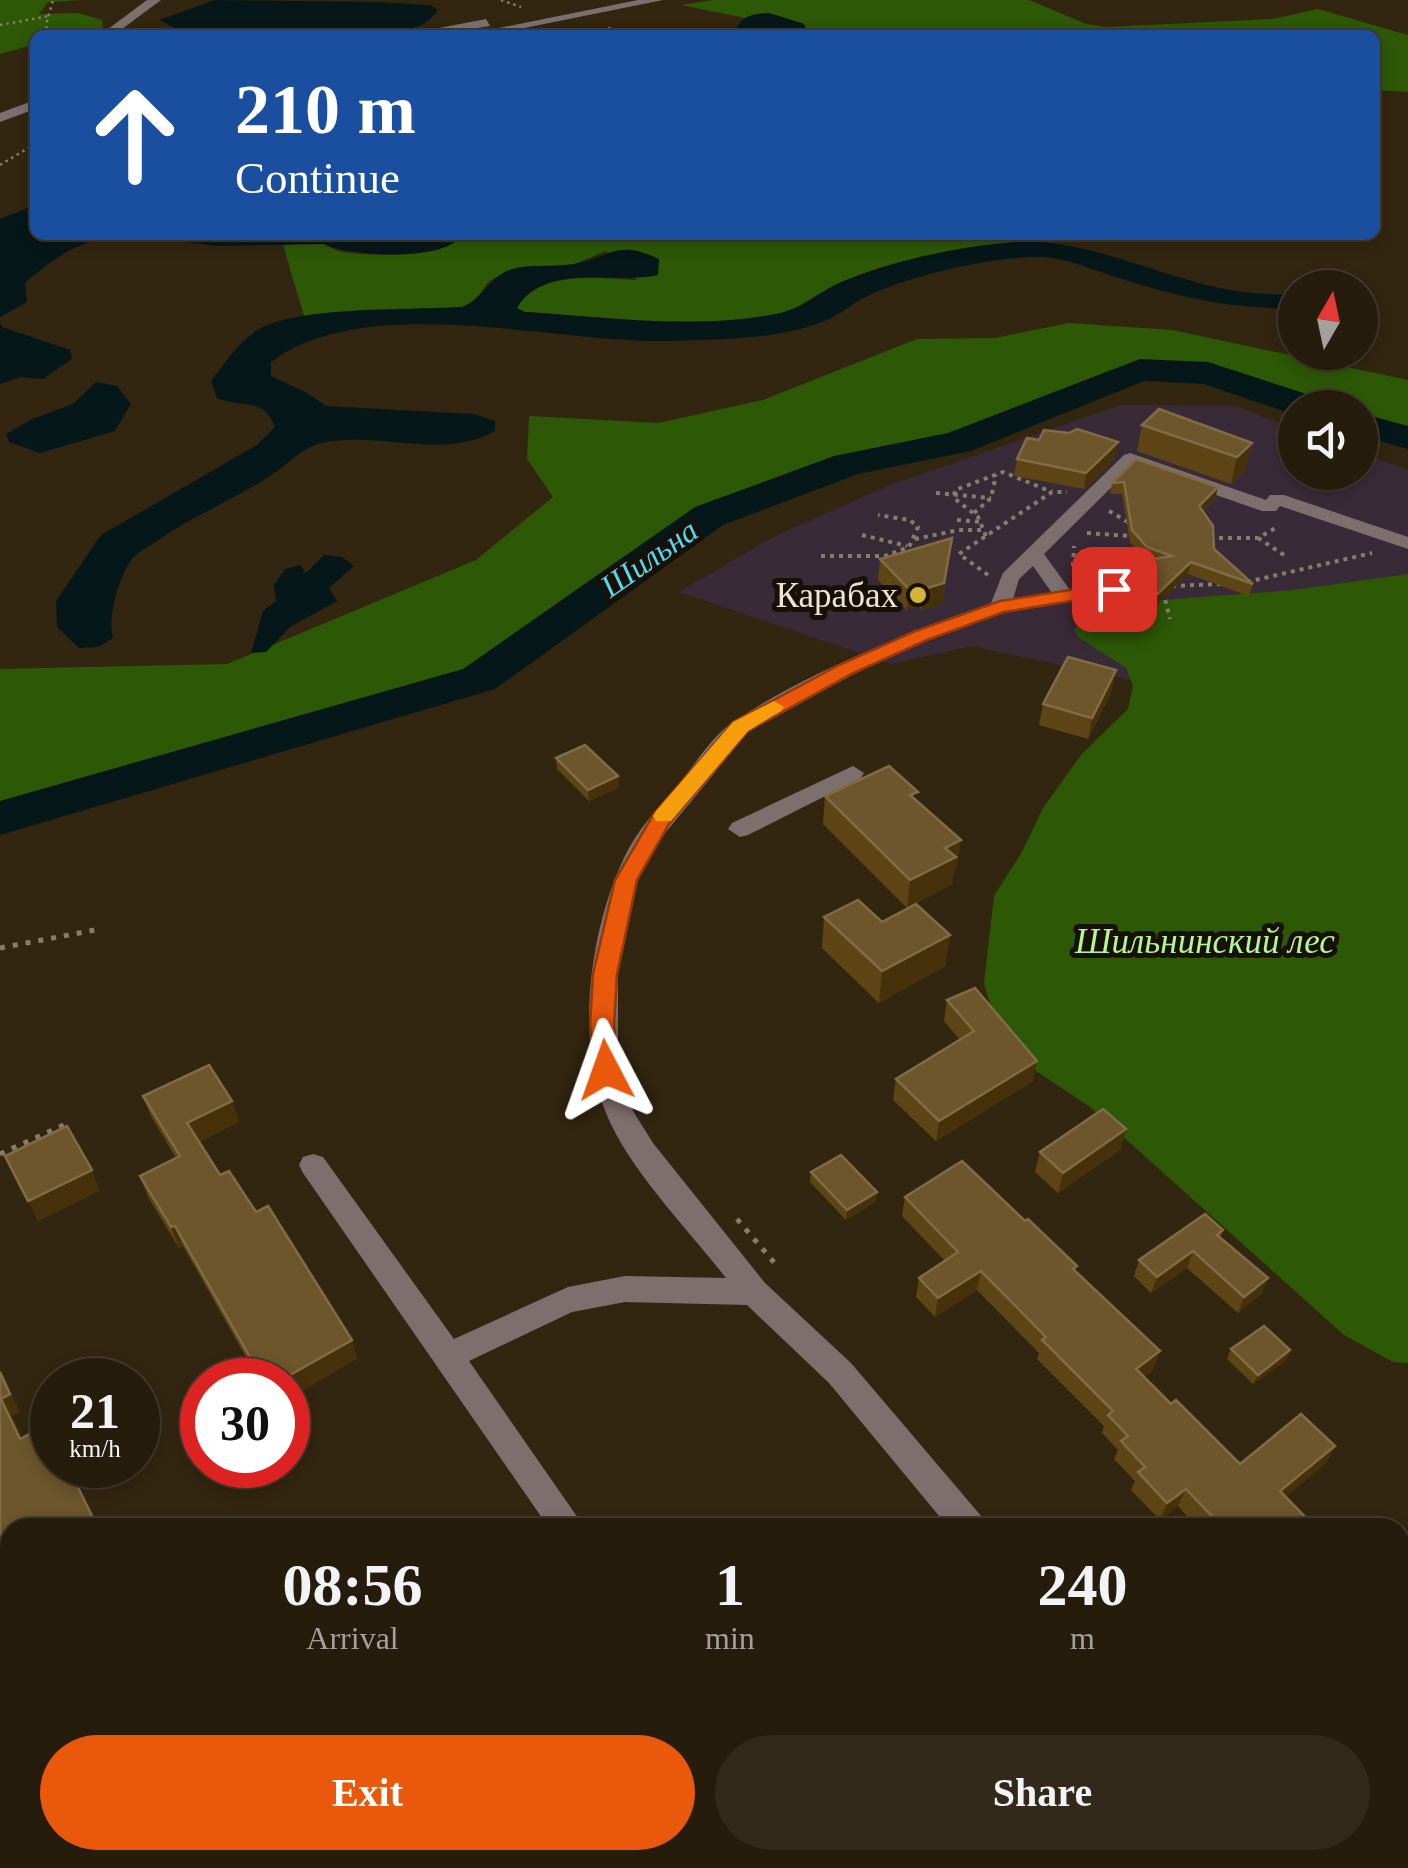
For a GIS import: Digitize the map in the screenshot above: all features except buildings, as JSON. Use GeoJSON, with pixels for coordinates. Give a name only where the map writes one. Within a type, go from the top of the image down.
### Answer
{"type":"FeatureCollection","features":[{"type":"Feature","properties":{"kind":"street"},"geometry":{"type":"LineString","coordinates":[[113,30],[156,0]]}},
{"type":"Feature","properties":{"kind":"street"},"geometry":{"type":"LineString","coordinates":[[495,30],[657,0]]}},
{"type":"Feature","properties":{"kind":"street"},"geometry":{"type":"LineString","coordinates":[[441,30],[551,19]]}},
{"type":"Feature","properties":{"kind":"street"},"geometry":{"type":"LineString","coordinates":[[0,118],[30,107]]}},
{"type":"Feature","properties":{"kind":"street"},"geometry":{"type":"LineString","coordinates":[[0,129],[30,123]]}},
{"type":"Feature","properties":{"kind":"street"},"geometry":{"type":"LineString","coordinates":[[1004,596],[1010,577],[1040,562],[1095,494],[1130,460],[1269,507],[1277,498],[1401,540]]}},
{"type":"Feature","properties":{"kind":"street"},"geometry":{"type":"LineString","coordinates":[[1040,562],[1066,597]]}},
{"type":"Feature","properties":{"kind":"street"},"geometry":{"type":"LineString","coordinates":[[962,1518],[840,1374],[754,1292],[642,1152],[620,1114],[606,1070],[602,1026],[605,974],[626,880],[660,820],[740,726],[886,650],[1004,596],[1066,597],[1114,589]]}},
{"type":"Feature","properties":{"kind":"street"},"geometry":{"type":"LineString","coordinates":[[740,829],[853,773]]}},
{"type":"Feature","properties":{"kind":"street"},"geometry":{"type":"LineString","coordinates":[[313,1165],[562,1518]]}},
{"type":"Feature","properties":{"kind":"street"},"geometry":{"type":"LineString","coordinates":[[450,1356],[568,1300],[626,1290],[754,1292]]}},
{"type":"Feature","properties":{"kind":"path"},"geometry":{"type":"LineString","coordinates":[[48,30],[54,0]]}},
{"type":"Feature","properties":{"kind":"path"},"geometry":{"type":"LineString","coordinates":[[0,25],[48,16]]}},
{"type":"Feature","properties":{"kind":"path"},"geometry":{"type":"LineString","coordinates":[[0,165],[30,147]]}},
{"type":"Feature","properties":{"kind":"path"},"geometry":{"type":"LineString","coordinates":[[954,494],[955,490],[1004,472],[1052,492],[1095,494]]}},
{"type":"Feature","properties":{"kind":"path"},"geometry":{"type":"LineString","coordinates":[[974,513],[993,496],[996,475]]}},
{"type":"Feature","properties":{"kind":"path"},"geometry":{"type":"LineString","coordinates":[[994,483],[1004,484]]}},
{"type":"Feature","properties":{"kind":"path"},"geometry":{"type":"LineString","coordinates":[[936,492],[993,496]]}},
{"type":"Feature","properties":{"kind":"path"},"geometry":{"type":"LineString","coordinates":[[1004,596],[958,554],[1052,492]]}},
{"type":"Feature","properties":{"kind":"path"},"geometry":{"type":"LineString","coordinates":[[954,494],[974,513],[985,533]]}},
{"type":"Feature","properties":{"kind":"path"},"geometry":{"type":"LineString","coordinates":[[960,503],[972,496]]}},
{"type":"Feature","properties":{"kind":"path"},"geometry":{"type":"LineString","coordinates":[[1073,566],[1078,536],[1108,510],[1132,525]]}},
{"type":"Feature","properties":{"kind":"path"},"geometry":{"type":"LineString","coordinates":[[821,556],[874,558],[898,554],[909,547],[918,527],[910,520],[878,514]]}},
{"type":"Feature","properties":{"kind":"path"},"geometry":{"type":"LineString","coordinates":[[957,520],[981,522]]}},
{"type":"Feature","properties":{"kind":"path"},"geometry":{"type":"LineString","coordinates":[[1210,538],[1258,538],[1286,522]]}},
{"type":"Feature","properties":{"kind":"path"},"geometry":{"type":"LineString","coordinates":[[915,539],[960,530],[985,533]]}},
{"type":"Feature","properties":{"kind":"path"},"geometry":{"type":"LineString","coordinates":[[1085,532],[1129,536]]}},
{"type":"Feature","properties":{"kind":"path"},"geometry":{"type":"LineString","coordinates":[[862,535],[909,547]]}},
{"type":"Feature","properties":{"kind":"path"},"geometry":{"type":"LineString","coordinates":[[1258,538],[1284,555]]}},
{"type":"Feature","properties":{"kind":"path"},"geometry":{"type":"LineString","coordinates":[[1243,583],[1386,550],[1401,540]]}},
{"type":"Feature","properties":{"kind":"path"},"geometry":{"type":"LineString","coordinates":[[1040,562],[1073,566],[1135,548]]}},
{"type":"Feature","properties":{"kind":"path"},"geometry":{"type":"LineString","coordinates":[[1119,553],[1130,565]]}},
{"type":"Feature","properties":{"kind":"path"},"geometry":{"type":"LineString","coordinates":[[1170,619],[1165,599],[1154,596],[1150,587],[1228,584]]}},
{"type":"Feature","properties":{"kind":"path"},"geometry":{"type":"LineString","coordinates":[[0,948],[100,929]]}},
{"type":"Feature","properties":{"kind":"path"},"geometry":{"type":"LineString","coordinates":[[0,1154],[66,1124]]}},
{"type":"Feature","properties":{"kind":"shaded area"},"geometry":{"type":"Polygon","coordinates":[[[215,0],[378,2],[430,5],[438,10],[421,25],[403,30],[172,30],[173,27],[159,20],[215,0]]]}},
{"type":"Feature","properties":{"kind":"shaded area"},"geometry":{"type":"Polygon","coordinates":[[[769,13],[804,24],[807,30],[736,30],[752,15],[769,13]]]}},
{"type":"Feature","properties":{"kind":"shaded area"},"geometry":{"type":"Polygon","coordinates":[[[30,207],[30,240],[96,240],[60,256],[25,283],[27,302],[0,317],[0,219],[30,207]]]}},
{"type":"Feature","properties":{"kind":"shaded area"},"geometry":{"type":"Polygon","coordinates":[[[169,240],[456,240],[436,250],[396,255],[353,252],[323,244],[218,246],[169,240]]]}},
{"type":"Feature","properties":{"kind":"shaded area"},"geometry":{"type":"Polygon","coordinates":[[[1030,241],[1065,245],[1225,289],[1278,294],[1278,307],[1201,300],[1070,262],[1029,257],[926,275],[886,288],[811,326],[752,337],[625,340],[409,325],[358,329],[311,341],[271,362],[271,376],[326,406],[474,414],[495,421],[495,431],[454,444],[343,440],[315,445],[135,556],[115,597],[113,638],[99,647],[79,648],[57,627],[56,601],[101,535],[257,445],[275,427],[258,407],[217,398],[211,381],[259,329],[301,316],[328,313],[462,307],[512,269],[568,265],[621,250],[659,259],[658,275],[581,278],[544,284],[529,293],[517,308],[525,312],[651,321],[745,319],[786,312],[866,273],[912,259],[1030,241]]]}},
{"type":"Feature","properties":{"kind":"shaded area"},"geometry":{"type":"Polygon","coordinates":[[[0,322],[2,327],[70,350],[72,359],[43,379],[21,377],[0,384],[0,322]]]}},
{"type":"Feature","properties":{"kind":"shaded area"},"geometry":{"type":"Polygon","coordinates":[[[96,382],[117,386],[131,404],[115,431],[40,453],[9,442],[6,434],[32,419],[73,404],[96,382]]]}},
{"type":"Feature","properties":{"kind":"shaded area"},"geometry":{"type":"Polygon","coordinates":[[[1121,405],[1235,406],[1278,422],[1278,490],[1378,490],[1378,459],[1408,470],[1408,622],[1198,694],[971,646],[892,664],[679,592],[773,537],[890,485],[1121,405]]]}},
{"type":"Feature","properties":{"kind":"shaded area"},"geometry":{"type":"Polygon","coordinates":[[[324,555],[342,557],[354,566],[329,588],[337,601],[290,627],[266,652],[251,653],[263,611],[276,601],[274,585],[285,569],[300,565],[306,573],[324,555]]]}},
{"type":"Feature","properties":{"kind":"green space"},"geometry":{"type":"Polygon","coordinates":[[[0,0],[81,0],[48,2],[39,14],[78,13],[102,20],[103,30],[30,30],[30,45],[0,54],[0,0]]]}},
{"type":"Feature","properties":{"kind":"green space"},"geometry":{"type":"Polygon","coordinates":[[[713,0],[1029,0],[1086,24],[1107,27],[1273,19],[1318,9],[1408,35],[1408,92],[1380,90],[1380,30],[807,30],[804,24],[769,13],[745,18],[681,5],[713,0]]]}},
{"type":"Feature","properties":{"kind":"green space"},"geometry":{"type":"Polygon","coordinates":[[[1030,240],[939,253],[870,271],[786,311],[745,319],[682,322],[524,312],[516,308],[540,287],[555,281],[637,280],[606,251],[574,264],[512,269],[489,281],[474,302],[462,307],[304,316],[283,245],[318,243],[338,251],[385,255],[423,252],[453,243],[1030,240]]]}},
{"type":"Feature","properties":{"kind":"green space"},"geometry":{"type":"Polygon","coordinates":[[[1069,323],[1172,330],[1278,352],[1278,370],[1361,370],[1408,380],[1408,438],[1378,429],[1378,390],[1278,390],[1278,396],[1208,373],[1140,370],[958,443],[848,464],[709,516],[479,679],[0,818],[0,669],[227,664],[476,560],[553,497],[527,459],[529,416],[658,423],[763,400],[917,339],[995,338],[1069,323]]]}},
{"type":"Feature","properties":{"kind":"green space","name":"Шильнинский лес"},"geometry":{"type":"Polygon","coordinates":[[[1408,574],[1408,1363],[1393,1362],[1344,1335],[1090,1107],[1030,1067],[994,1018],[984,983],[994,896],[1022,852],[1043,808],[1081,755],[1128,709],[1133,686],[1126,668],[1078,637],[1074,629],[1082,623],[1124,616],[1126,607],[1135,602],[1294,590],[1408,574]]]}},
{"type":"Feature","properties":{"kind":"waterway","name":"Шильна"},"geometry":{"type":"LineString","coordinates":[[0,818],[479,679],[709,516],[848,464],[958,443],[1140,370],[1208,373],[1278,397]]}},
{"type":"Feature","properties":{"kind":"waterway","name":"Шильна"},"geometry":{"type":"LineString","coordinates":[[1378,429],[1408,438]]}},
{"type":"Feature","properties":{"kind":"slow traffic"},"geometry":{"type":"LineString","coordinates":[[663,816],[740,726],[774,707]]}},
{"type":"Feature","properties":{"kind":"place","name":"Карабах"},"geometry":{"type":"Point","coordinates":[918,595]}},
{"type":"Feature","properties":{"kind":"route"},"geometry":{"type":"LineString","coordinates":[[606,1070],[602,1026],[605,974],[626,880],[660,820],[740,726],[846,669],[920,636],[1000,607],[1114,589]]}}]}
